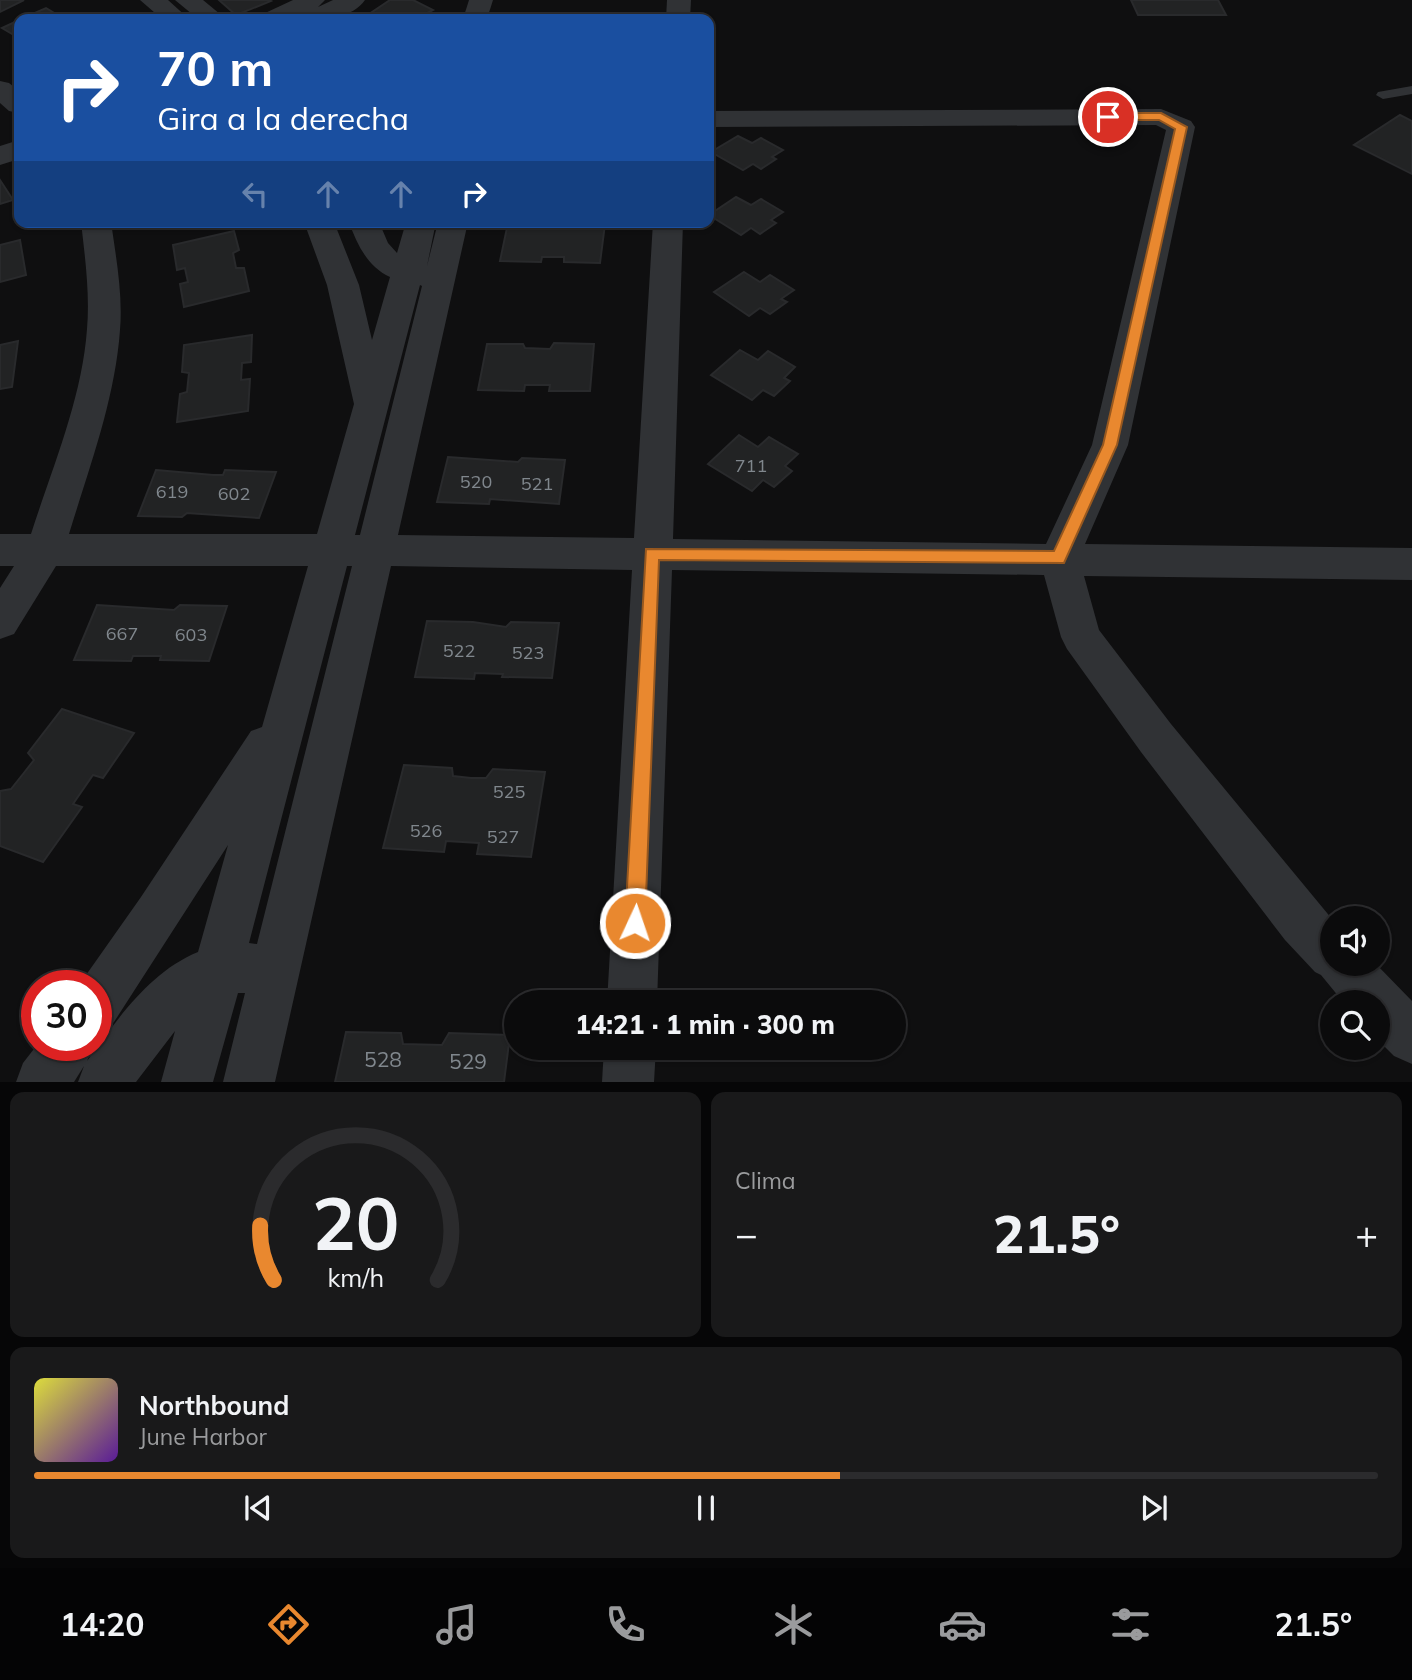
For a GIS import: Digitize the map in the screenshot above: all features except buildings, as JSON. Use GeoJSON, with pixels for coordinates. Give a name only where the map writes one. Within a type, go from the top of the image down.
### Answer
{"type":"FeatureCollection","features":[{"type":"Feature","properties":{"kind":"street"},"geometry":{"type":"LineString","coordinates":[[152,0],[170,14]]}},
{"type":"Feature","properties":{"kind":"street"},"geometry":{"type":"LineString","coordinates":[[187,0],[207,14]]}},
{"type":"Feature","properties":{"kind":"street"},"geometry":{"type":"LineString","coordinates":[[290,14],[353,0]]}},
{"type":"Feature","properties":{"kind":"street"},"geometry":{"type":"LineString","coordinates":[[0,89],[14,101]]}},
{"type":"Feature","properties":{"kind":"street"},"geometry":{"type":"LineString","coordinates":[[714,119],[1161,117],[1181,127],[1110,445],[1059,558],[1081,636],[1156,738],[1320,942]]}},
{"type":"Feature","properties":{"kind":"street"},"geometry":{"type":"LineString","coordinates":[[0,622],[46,550],[92,398],[104,329],[102,267],[97,228]]}},
{"type":"Feature","properties":{"kind":"street"},"geometry":{"type":"LineString","coordinates":[[321,228],[343,285],[370,404]]}},
{"type":"Feature","properties":{"kind":"street"},"geometry":{"type":"LineString","coordinates":[[367,228],[377,252],[384,260],[424,275]]}},
{"type":"Feature","properties":{"kind":"street"},"geometry":{"type":"LineString","coordinates":[[249,1082],[374,552],[424,275],[421,228]]}},
{"type":"Feature","properties":{"kind":"street"},"geometry":{"type":"LineString","coordinates":[[187,1082],[370,404],[424,275],[450,228]]}},
{"type":"Feature","properties":{"kind":"street"},"geometry":{"type":"LineString","coordinates":[[633,990],[668,228]]}},
{"type":"Feature","properties":{"kind":"street"},"geometry":{"type":"LineString","coordinates":[[0,550],[330,550],[1412,564]]}},
{"type":"Feature","properties":{"kind":"street"},"geometry":{"type":"LineString","coordinates":[[112,981],[286,714]]}},
{"type":"Feature","properties":{"kind":"street"},"geometry":{"type":"LineString","coordinates":[[104,1082],[140,1032],[175,996],[201,975],[217,970],[276,969]]}},
{"type":"Feature","properties":{"kind":"street"},"geometry":{"type":"LineString","coordinates":[[1353,976],[1412,1038]]}},
{"type":"Feature","properties":{"kind":"street"},"geometry":{"type":"LineString","coordinates":[[628,1082],[629,1060]]}},
{"type":"Feature","properties":{"kind":"street"},"geometry":{"type":"LineString","coordinates":[[42,1082],[57,1061]]}},
{"type":"Feature","properties":{"kind":"lane"},"geometry":{"type":"LineString","coordinates":[[1383,95],[1412,90]]}},
{"type":"Feature","properties":{"kind":"route"},"geometry":{"type":"LineString","coordinates":[[635,923],[652,554],[1059,558],[1110,445],[1181,127],[1161,117],[1108,117]]}}]}
